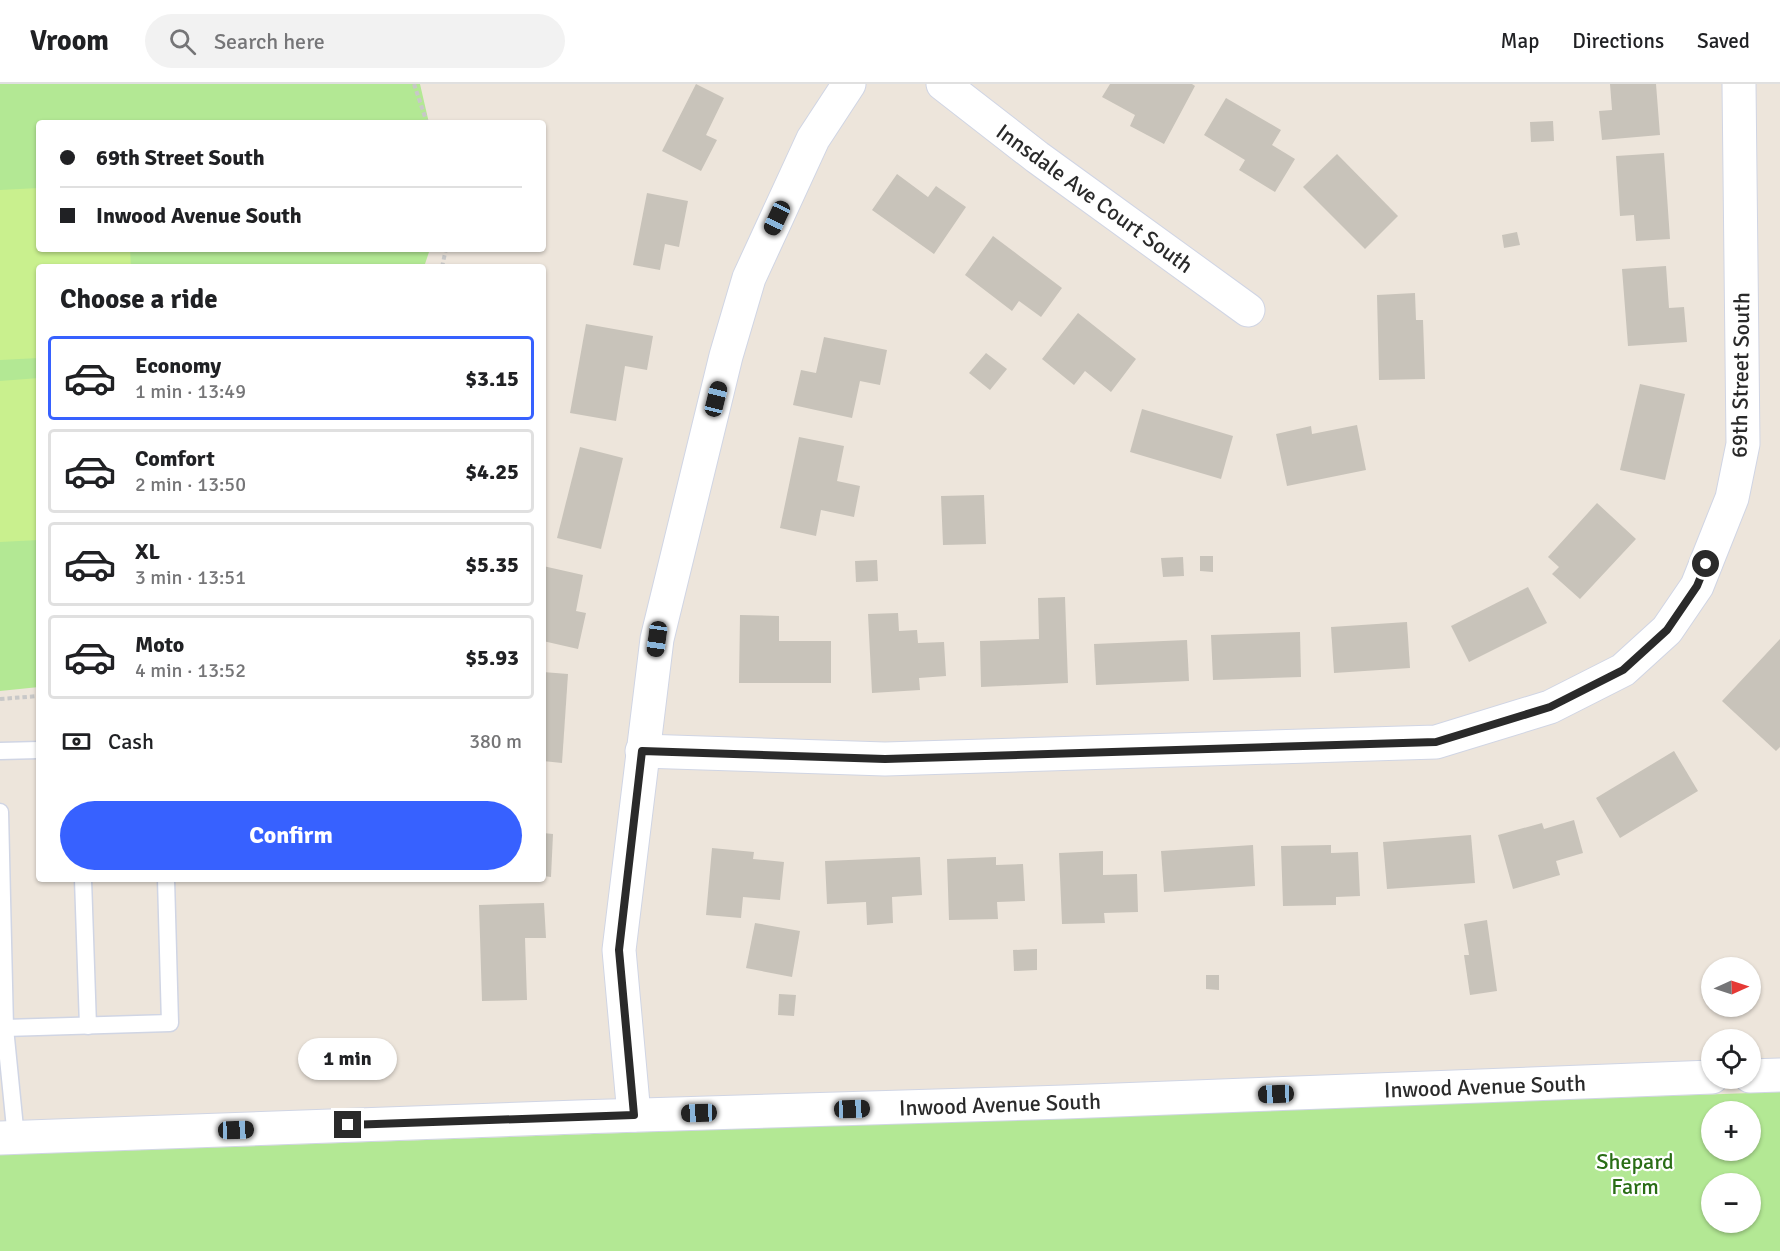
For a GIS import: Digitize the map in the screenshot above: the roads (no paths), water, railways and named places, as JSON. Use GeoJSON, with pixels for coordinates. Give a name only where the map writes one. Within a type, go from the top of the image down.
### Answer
{"type":"FeatureCollection","features":[{"type":"Feature","properties":{"kind":"street"},"geometry":{"type":"LineString","coordinates":[[634,1115],[619,950],[657,639],[726,356],[749,278],[813,139],[849,84]]}},
{"type":"Feature","properties":{"kind":"street","name":"Innsdale Ave Court South"},"geometry":{"type":"LineString","coordinates":[[943,84],[1037,157],[1248,310]]}},
{"type":"Feature","properties":{"kind":"street","name":"69th Street South"},"geometry":{"type":"LineString","coordinates":[[642,751],[885,759],[1436,742],[1550,707],[1623,670],[1667,630],[1697,586],[1732,498],[1743,444],[1739,84]]}},
{"type":"Feature","properties":{"kind":"street"},"geometry":{"type":"LineString","coordinates":[[1761,1076],[1780,1075]]}},
{"type":"Feature","properties":{"kind":"street","name":"Inwood Avenue South"},"geometry":{"type":"LineString","coordinates":[[8,1138],[1065,1102],[1701,1077]]}},
{"type":"Feature","properties":{"kind":"lane"},"geometry":{"type":"LineString","coordinates":[[0,751],[36,750]]}},
{"type":"Feature","properties":{"kind":"lane"},"geometry":{"type":"LineString","coordinates":[[0,812],[8,1138]]}},
{"type":"Feature","properties":{"kind":"lane"},"geometry":{"type":"LineString","coordinates":[[83,882],[88,1026]]}},
{"type":"Feature","properties":{"kind":"lane"},"geometry":{"type":"LineString","coordinates":[[5,1028],[170,1023],[166,882]]}},
{"type":"Feature","properties":{"kind":"park label","name":"Shepard Farm"},"geometry":{"type":"Point","coordinates":[1635,1174]}}]}
